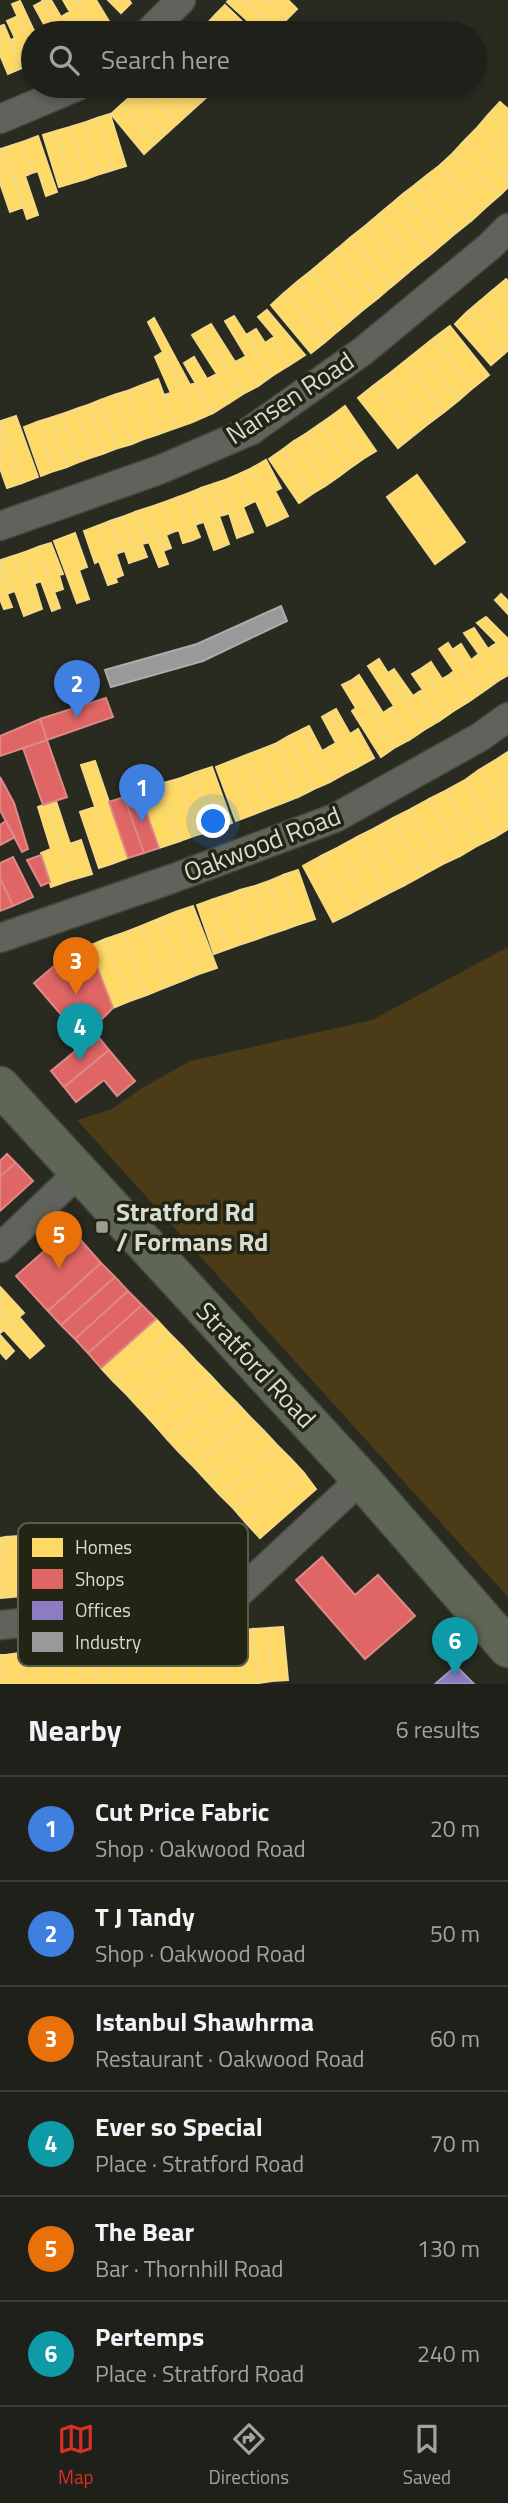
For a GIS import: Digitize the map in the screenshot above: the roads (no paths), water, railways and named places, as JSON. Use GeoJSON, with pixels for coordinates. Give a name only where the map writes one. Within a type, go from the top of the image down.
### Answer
{"type":"FeatureCollection","features":[{"type":"Feature","properties":{"kind":"highway","name":"Stratford Road"},"geometry":{"type":"LineString","coordinates":[[0,1086],[361,1479],[508,1647]]}},
{"type":"Feature","properties":{"kind":"street"},"geometry":{"type":"LineString","coordinates":[[160,21],[181,0]]}},
{"type":"Feature","properties":{"kind":"street"},"geometry":{"type":"LineString","coordinates":[[0,119],[50,98]]}},
{"type":"Feature","properties":{"kind":"street","name":"Nansen Road"},"geometry":{"type":"LineString","coordinates":[[0,527],[159,470],[250,431],[363,351],[508,228]]}},
{"type":"Feature","properties":{"kind":"street","name":"Oakwood Road"},"geometry":{"type":"LineString","coordinates":[[0,938],[174,878],[335,818],[480,737],[508,717]]}},
{"type":"Feature","properties":{"kind":"street"},"geometry":{"type":"LineString","coordinates":[[0,1248],[78,1173]]}},
{"type":"Feature","properties":{"kind":"street"},"geometry":{"type":"LineString","coordinates":[[248,1585],[361,1479]]}},
{"type":"Feature","properties":{"kind":"street"},"geometry":{"type":"LineString","coordinates":[[0,1625],[18,1623]]}},
{"type":"Feature","properties":{"kind":"place","name":"T J Tandy"},"geometry":{"type":"Point","coordinates":[77,718]}},
{"type":"Feature","properties":{"kind":"place","name":"Cut Price Fabric"},"geometry":{"type":"Point","coordinates":[142,822]}},
{"type":"Feature","properties":{"kind":"place","name":"Istanbul Shawhrma"},"geometry":{"type":"Point","coordinates":[76,995]}},
{"type":"Feature","properties":{"kind":"place","name":"Ever so Special"},"geometry":{"type":"Point","coordinates":[80,1061]}},
{"type":"Feature","properties":{"kind":"place","name":"Stratford Rd / Formans Rd"},"geometry":{"type":"Point","coordinates":[102,1227]}},
{"type":"Feature","properties":{"kind":"place","name":"The Bear"},"geometry":{"type":"Point","coordinates":[59,1269]}},
{"type":"Feature","properties":{"kind":"place","name":"Pertemps"},"geometry":{"type":"Point","coordinates":[455,1675]}}]}
